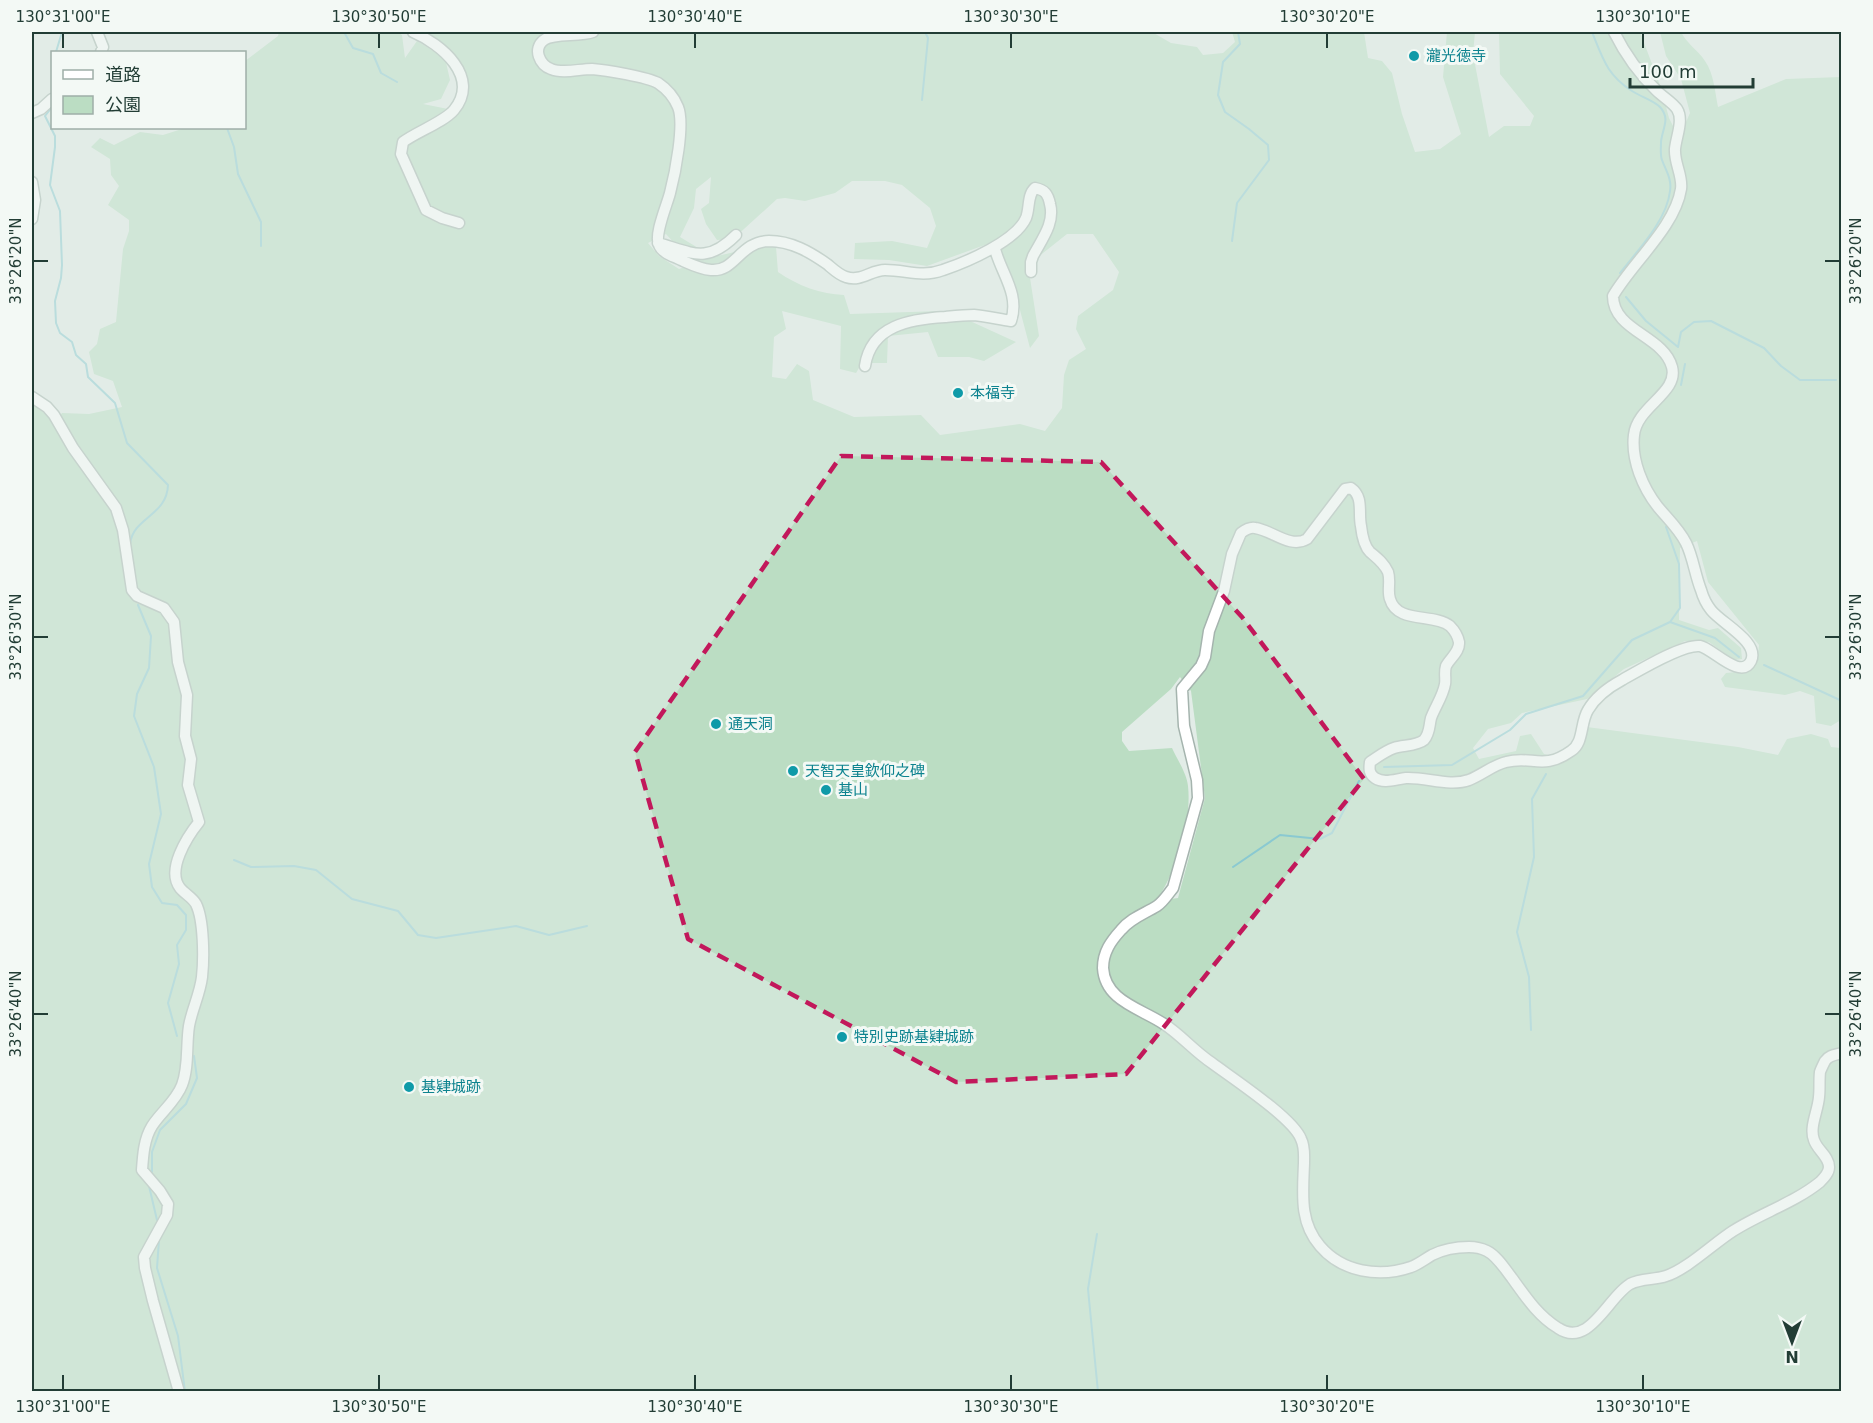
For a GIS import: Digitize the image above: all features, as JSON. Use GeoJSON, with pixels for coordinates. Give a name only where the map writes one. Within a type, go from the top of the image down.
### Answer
{"type":"FeatureCollection","features":[{"type":"Feature","properties":{"kind":"street"},"geometry":{"type":"LineString","coordinates":[[97,32],[103,47],[102,51]]}},
{"type":"Feature","properties":{"kind":"street"},"geometry":{"type":"LineString","coordinates":[[413,32],[434,44],[456,64],[462,87],[460,98],[453,111],[403,142],[401,154],[426,210],[442,219],[459,223]]}},
{"type":"Feature","properties":{"kind":"street"},"geometry":{"type":"LineString","coordinates":[[593,32],[544,40],[538,54],[540,62],[549,69],[557,71],[592,69],[657,82],[669,92],[679,109],[681,131],[671,189],[657,234],[657,243],[669,254],[699,268],[721,270],[756,243],[771,241],[813,253],[844,276],[854,279],[886,270],[931,274],[995,249],[1016,232],[1025,220],[1031,192],[1035,188],[1043,190],[1048,196],[1052,220],[1033,256],[1031,273]]}},
{"type":"Feature","properties":{"kind":"street"},"geometry":{"type":"LineString","coordinates":[[1614,32],[1644,76],[1656,91],[1673,104],[1680,116],[1675,155],[1681,179],[1677,204],[1669,222],[1613,296],[1615,309],[1624,321],[1663,352],[1673,370],[1672,380],[1667,389],[1642,414],[1637,423],[1634,435],[1635,454],[1641,479],[1686,544],[1701,592],[1711,610],[1743,637],[1750,646],[1752,656],[1750,663],[1739,667],[1729,664],[1708,648],[1693,646],[1641,670],[1618,682],[1601,695],[1588,710],[1574,750],[1557,760],[1504,762],[1470,780],[1457,782],[1407,778],[1378,780],[1370,773],[1370,762],[1393,748],[1422,742],[1429,734],[1431,719],[1445,685],[1446,667],[1458,649],[1459,642],[1456,634],[1449,626],[1438,620],[1408,615],[1397,610],[1393,605],[1389,598],[1389,574],[1365,544],[1360,524],[1359,499],[1357,492],[1351,488],[1345,489],[1307,539],[1301,543],[1255,528],[1241,532],[1232,554],[1226,584],[1209,632],[1205,657],[1201,666],[1182,689],[1184,726],[1197,780],[1198,798],[1173,888],[1166,898],[1136,916],[1113,938],[1103,961],[1104,977],[1108,988],[1117,997],[1166,1025],[1196,1053],[1249,1090],[1294,1127],[1304,1147],[1303,1209],[1309,1232],[1322,1249],[1346,1267],[1382,1273],[1414,1266],[1435,1254],[1456,1247],[1477,1247],[1489,1251],[1535,1309],[1559,1330],[1571,1334],[1590,1326],[1624,1288],[1636,1281],[1667,1276],[1736,1228],[1782,1207],[1821,1181],[1828,1173],[1829,1166],[1814,1140],[1813,1128],[1819,1099],[1820,1072],[1829,1057],[1842,1053]]}},
{"type":"Feature","properties":{"kind":"street"},"geometry":{"type":"LineString","coordinates":[[35,108],[50,104],[51,102]]}},
{"type":"Feature","properties":{"kind":"street"},"geometry":{"type":"LineString","coordinates":[[32,182],[35,200],[32,219]]}},
{"type":"Feature","properties":{"kind":"street"},"geometry":{"type":"LineString","coordinates":[[657,243],[698,255],[711,254],[725,246],[736,235]]}},
{"type":"Feature","properties":{"kind":"street"},"geometry":{"type":"LineString","coordinates":[[865,366],[867,355],[878,338],[888,330],[904,323],[972,315],[1011,321],[1013,314],[1010,284],[995,249]]}},
{"type":"Feature","properties":{"kind":"street"},"geometry":{"type":"LineString","coordinates":[[32,397],[47,407],[54,416],[73,448],[116,508],[123,530],[132,590],[137,596],[164,608],[174,622],[178,662],[187,695],[185,736],[191,759],[188,785],[199,822],[178,859],[175,870],[180,888],[195,903],[200,915],[202,977],[198,999],[191,1015],[184,1078],[178,1094],[149,1132],[143,1154],[142,1170],[168,1204],[167,1215],[144,1257],[179,1392]]}},
{"type":"Feature","properties":{"kind":"highlighted area"},"geometry":{"type":"Polygon","coordinates":[[[841,456],[1101,462],[1242,617],[1364,779],[1126,1074],[956,1082],[688,939],[635,752],[841,456]]]}},
{"type":"Feature","properties":{"kind":"green space"},"geometry":{"type":"Polygon","coordinates":[[[279,32],[397,32],[402,35],[405,58],[417,41],[445,58],[450,80],[441,99],[423,104],[458,111],[463,73],[421,32],[1152,32],[1171,43],[1197,47],[1203,55],[1223,53],[1235,42],[1232,32],[1364,32],[1368,58],[1382,61],[1392,73],[1402,114],[1415,152],[1440,149],[1461,134],[1443,77],[1447,32],[1475,32],[1473,54],[1489,137],[1504,126],[1530,126],[1534,116],[1500,74],[1499,32],[1640,32],[1661,88],[1669,118],[1679,138],[1690,113],[1681,79],[1666,56],[1660,32],[1681,32],[1702,57],[1712,77],[1718,107],[1786,79],[1841,77],[1841,720],[1831,726],[1816,723],[1814,696],[1800,691],[1785,695],[1725,687],[1721,679],[1726,673],[1746,671],[1757,662],[1759,645],[1708,582],[1697,541],[1680,548],[1679,620],[1709,630],[1718,628],[1741,648],[1742,659],[1734,660],[1709,642],[1685,641],[1624,669],[1587,699],[1522,713],[1511,723],[1488,729],[1473,748],[1479,759],[1516,751],[1520,736],[1531,734],[1544,754],[1567,761],[1582,747],[1587,727],[1738,747],[1778,755],[1787,739],[1811,734],[1828,739],[1831,747],[1841,748],[1841,1391],[32,1391],[32,403],[55,422],[62,413],[89,414],[122,407],[113,381],[94,374],[89,352],[97,344],[100,329],[116,322],[123,249],[129,231],[129,220],[108,205],[119,186],[111,175],[110,159],[91,147],[100,138],[114,145],[140,132],[163,135],[182,129],[246,129],[246,60],[278,36],[279,32]],[[711,177],[696,189],[694,208],[680,237],[713,257],[756,247],[776,247],[778,272],[810,288],[844,295],[850,314],[940,311],[949,322],[970,321],[1016,342],[984,361],[969,357],[938,357],[928,332],[888,336],[887,363],[862,363],[856,373],[840,369],[841,326],[782,311],[786,329],[774,337],[772,377],[786,379],[797,364],[809,371],[813,400],[854,417],[921,415],[940,435],[1020,424],[1045,431],[1062,408],[1064,375],[1069,360],[1086,349],[1076,329],[1078,316],[1113,290],[1119,272],[1093,234],[1067,234],[1028,265],[1039,336],[1030,348],[1012,280],[993,242],[927,266],[889,260],[854,259],[855,243],[892,241],[927,248],[936,226],[930,208],[902,185],[885,181],[852,181],[835,193],[805,201],[777,199],[733,239],[717,240],[706,224],[701,209],[709,203],[711,177]],[[666,234],[648,243],[659,256],[679,269],[693,264],[666,234]],[[1180,677],[1171,689],[1122,732],[1122,741],[1129,751],[1172,748],[1187,781],[1188,815],[1181,846],[1170,876],[1156,901],[1178,898],[1205,798],[1191,691],[1180,677]]]}},
{"type":"Feature","properties":{"kind":"waterway"},"geometry":{"type":"LineString","coordinates":[[56,51],[62,32]]}},
{"type":"Feature","properties":{"kind":"waterway"},"geometry":{"type":"LineString","coordinates":[[344,32],[353,48],[373,54],[381,73],[397,82]]}},
{"type":"Feature","properties":{"kind":"waterway"},"geometry":{"type":"LineString","coordinates":[[922,100],[928,38],[925,32]]}},
{"type":"Feature","properties":{"kind":"waterway"},"geometry":{"type":"LineString","coordinates":[[1232,241],[1237,203],[1269,160],[1268,145],[1225,112],[1218,95],[1223,62],[1240,44],[1238,32]]}},
{"type":"Feature","properties":{"kind":"waterway"},"geometry":{"type":"LineString","coordinates":[[1592,32],[1607,66],[1617,79],[1632,91],[1660,107],[1665,116],[1661,154],[1670,183],[1668,202],[1658,224],[1620,273]]}},
{"type":"Feature","properties":{"kind":"waterway"},"geometry":{"type":"LineString","coordinates":[[51,108],[45,116],[51,128]]}},
{"type":"Feature","properties":{"kind":"waterway"},"geometry":{"type":"LineString","coordinates":[[52,129],[55,136],[55,147],[50,185],[60,211],[62,265],[55,301],[56,323],[60,333],[72,342],[76,355],[86,364],[88,377],[115,403],[127,443],[168,485],[162,504],[137,528],[130,544]]}},
{"type":"Feature","properties":{"kind":"waterway"},"geometry":{"type":"LineString","coordinates":[[227,129],[234,147],[238,174],[261,222],[261,246]]}},
{"type":"Feature","properties":{"kind":"waterway"},"geometry":{"type":"LineString","coordinates":[[1626,297],[1646,321],[1678,347],[1681,332],[1694,322],[1711,321],[1764,348],[1781,366],[1800,380],[1836,380]]}},
{"type":"Feature","properties":{"kind":"waterway"},"geometry":{"type":"LineString","coordinates":[[1681,385],[1685,364]]}},
{"type":"Feature","properties":{"kind":"waterway"},"geometry":{"type":"LineString","coordinates":[[1384,767],[1452,765],[1510,730],[1526,714],[1583,696],[1632,640],[1670,622],[1680,608],[1679,564],[1666,527]]}},
{"type":"Feature","properties":{"kind":"waterway"},"geometry":{"type":"LineString","coordinates":[[138,605],[151,636],[149,668],[137,694],[134,716],[154,767],[161,814],[149,864],[152,887],[162,903],[177,905],[186,915],[186,930],[177,945],[179,964],[168,1003],[177,1036]]}},
{"type":"Feature","properties":{"kind":"waterway"},"geometry":{"type":"LineString","coordinates":[[1670,622],[1715,638],[1739,657]]}},
{"type":"Feature","properties":{"kind":"waterway"},"geometry":{"type":"LineString","coordinates":[[1764,665],[1842,701]]}},
{"type":"Feature","properties":{"kind":"waterway"},"geometry":{"type":"LineString","coordinates":[[1531,1030],[1529,977],[1517,932],[1534,857],[1532,799],[1546,774]]}},
{"type":"Feature","properties":{"kind":"waterway"},"geometry":{"type":"LineString","coordinates":[[1233,867],[1280,835],[1320,839],[1332,833],[1359,781]]}},
{"type":"Feature","properties":{"kind":"waterway"},"geometry":{"type":"LineString","coordinates":[[234,860],[251,867],[294,866],[316,870],[352,899],[398,911],[418,935],[436,938],[516,926],[549,935],[587,926]]}},
{"type":"Feature","properties":{"kind":"waterway"},"geometry":{"type":"LineString","coordinates":[[152,1172],[152,1152],[160,1130],[186,1104],[197,1078],[194,1056]]}},
{"type":"Feature","properties":{"kind":"waterway"},"geometry":{"type":"LineString","coordinates":[[149,1186],[157,1220]]}},
{"type":"Feature","properties":{"kind":"waterway"},"geometry":{"type":"LineString","coordinates":[[1097,1234],[1088,1289],[1098,1392]]}},
{"type":"Feature","properties":{"kind":"waterway"},"geometry":{"type":"LineString","coordinates":[[159,1240],[157,1268],[178,1336],[185,1392]]}},
{"type":"Feature","properties":{"kind":"place","name":"瀧光徳寺"},"geometry":{"type":"Point","coordinates":[1414,56]}},
{"type":"Feature","properties":{"kind":"place","name":"本福寺"},"geometry":{"type":"Point","coordinates":[958,393]}},
{"type":"Feature","properties":{"kind":"place","name":"通天洞"},"geometry":{"type":"Point","coordinates":[716,724]}},
{"type":"Feature","properties":{"kind":"place","name":"天智天皇欽仰之碑"},"geometry":{"type":"Point","coordinates":[793,771]}},
{"type":"Feature","properties":{"kind":"place","name":"基山"},"geometry":{"type":"Point","coordinates":[826,790]}},
{"type":"Feature","properties":{"kind":"place","name":"特別史跡基肄城跡"},"geometry":{"type":"Point","coordinates":[842,1037]}},
{"type":"Feature","properties":{"kind":"place","name":"基肄城跡"},"geometry":{"type":"Point","coordinates":[409,1087]}}]}
